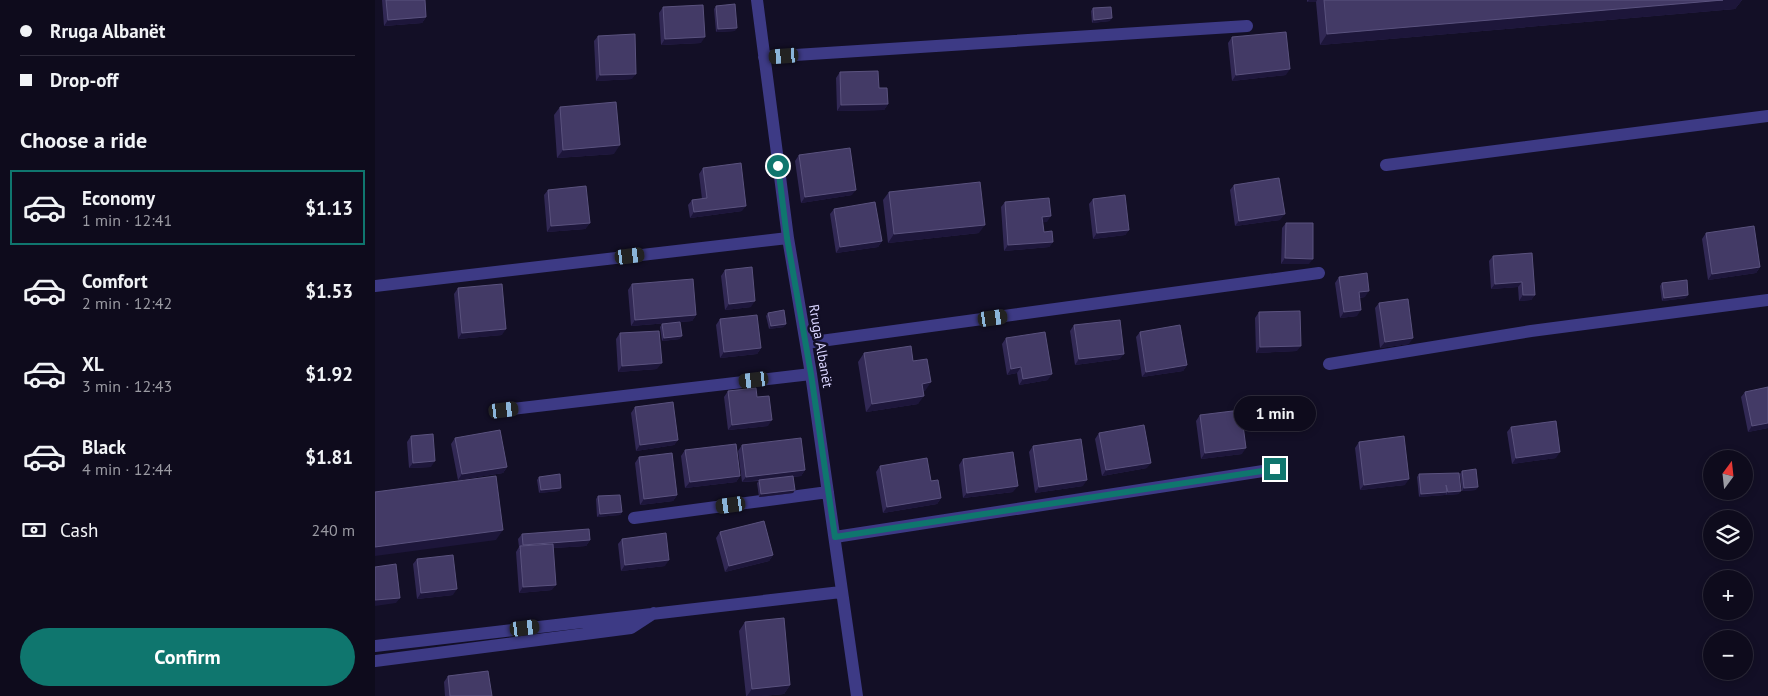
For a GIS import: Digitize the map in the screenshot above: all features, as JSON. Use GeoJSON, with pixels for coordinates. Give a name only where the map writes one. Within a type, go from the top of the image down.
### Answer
{"type":"FeatureCollection","features":[{"type":"Feature","properties":{"kind":"street","name":"Rruga Albanët"},"geometry":{"type":"LineString","coordinates":[[757,0],[787,238],[811,374],[857,696]]}},
{"type":"Feature","properties":{"kind":"street"},"geometry":{"type":"LineString","coordinates":[[764,57],[1247,26]]}},
{"type":"Feature","properties":{"kind":"street"},"geometry":{"type":"LineString","coordinates":[[1386,165],[1768,116]]}},
{"type":"Feature","properties":{"kind":"street"},"geometry":{"type":"LineString","coordinates":[[375,286],[787,238]]}},
{"type":"Feature","properties":{"kind":"street"},"geometry":{"type":"LineString","coordinates":[[806,344],[1319,273]]}},
{"type":"Feature","properties":{"kind":"street"},"geometry":{"type":"LineString","coordinates":[[1329,364],[1531,331],[1768,300]]}},
{"type":"Feature","properties":{"kind":"street"},"geometry":{"type":"LineString","coordinates":[[504,410],[811,374]]}},
{"type":"Feature","properties":{"kind":"street"},"geometry":{"type":"LineString","coordinates":[[835,537],[1275,469]]}},
{"type":"Feature","properties":{"kind":"street"},"geometry":{"type":"LineString","coordinates":[[634,518],[828,492]]}},
{"type":"Feature","properties":{"kind":"street"},"geometry":{"type":"LineString","coordinates":[[375,646],[841,592]]}},
{"type":"Feature","properties":{"kind":"street"},"geometry":{"type":"LineString","coordinates":[[375,661],[631,628],[656,612]]}},
{"type":"Feature","properties":{"kind":"building"},"geometry":{"type":"Polygon","coordinates":[[[386,0],[425,0],[426,17],[388,20],[386,0]]]}},
{"type":"Feature","properties":{"kind":"building"},"geometry":{"type":"Polygon","coordinates":[[[1324,0],[1723,0],[1327,34],[1324,0]]]}},
{"type":"Feature","properties":{"kind":"building"},"geometry":{"type":"Polygon","coordinates":[[[735,4],[737,28],[718,29],[716,6],[735,4]]]}},
{"type":"Feature","properties":{"kind":"building"},"geometry":{"type":"Polygon","coordinates":[[[703,5],[705,37],[665,39],[663,7],[703,5]]]}},
{"type":"Feature","properties":{"kind":"building"},"geometry":{"type":"Polygon","coordinates":[[[1111,7],[1112,18],[1094,20],[1093,8],[1111,7]]]}},
{"type":"Feature","properties":{"kind":"building"},"geometry":{"type":"Polygon","coordinates":[[[1286,32],[1290,69],[1236,75],[1232,37],[1286,32]]]}},
{"type":"Feature","properties":{"kind":"building"},"geometry":{"type":"Polygon","coordinates":[[[635,34],[636,74],[600,75],[598,36],[635,34]]]}},
{"type":"Feature","properties":{"kind":"building"},"geometry":{"type":"Polygon","coordinates":[[[878,71],[879,88],[887,88],[888,104],[841,105],[840,72],[878,71]]]}},
{"type":"Feature","properties":{"kind":"building"},"geometry":{"type":"Polygon","coordinates":[[[616,102],[620,145],[563,150],[560,107],[616,102]]]}},
{"type":"Feature","properties":{"kind":"building"},"geometry":{"type":"Polygon","coordinates":[[[850,148],[856,190],[805,197],[799,155],[850,148]]]}},
{"type":"Feature","properties":{"kind":"building"},"geometry":{"type":"Polygon","coordinates":[[[741,163],[746,206],[694,212],[692,200],[707,198],[703,168],[741,163]]]}},
{"type":"Feature","properties":{"kind":"building"},"geometry":{"type":"Polygon","coordinates":[[[1279,178],[1285,214],[1239,221],[1234,185],[1279,178]]]}},
{"type":"Feature","properties":{"kind":"building"},"geometry":{"type":"Polygon","coordinates":[[[980,182],[985,225],[894,234],[889,192],[980,182]]]}},
{"type":"Feature","properties":{"kind":"building"},"geometry":{"type":"Polygon","coordinates":[[[586,186],[590,223],[551,226],[548,190],[586,186]]]}},
{"type":"Feature","properties":{"kind":"building"},"geometry":{"type":"Polygon","coordinates":[[[1125,195],[1129,230],[1097,233],[1093,199],[1125,195]]]}},
{"type":"Feature","properties":{"kind":"building"},"geometry":{"type":"Polygon","coordinates":[[[1049,198],[1051,216],[1042,217],[1044,232],[1052,231],[1053,242],[1008,245],[1005,202],[1049,198]]]}},
{"type":"Feature","properties":{"kind":"building"},"geometry":{"type":"Polygon","coordinates":[[[875,202],[882,241],[840,247],[834,209],[875,202]]]}},
{"type":"Feature","properties":{"kind":"building"},"geometry":{"type":"Polygon","coordinates":[[[1286,223],[1313,223],[1313,259],[1285,258],[1286,223]]]}},
{"type":"Feature","properties":{"kind":"building"},"geometry":{"type":"Polygon","coordinates":[[[1754,226],[1760,267],[1712,274],[1706,233],[1754,226]]]}},
{"type":"Feature","properties":{"kind":"building"},"geometry":{"type":"Polygon","coordinates":[[[1532,253],[1535,295],[1523,295],[1522,282],[1495,284],[1493,256],[1532,253]]]}},
{"type":"Feature","properties":{"kind":"building"},"geometry":{"type":"Polygon","coordinates":[[[752,267],[755,301],[729,304],[725,270],[752,267]]]}},
{"type":"Feature","properties":{"kind":"building"},"geometry":{"type":"Polygon","coordinates":[[[1367,273],[1369,291],[1359,292],[1361,310],[1344,312],[1339,277],[1367,273]]]}},
{"type":"Feature","properties":{"kind":"building"},"geometry":{"type":"Polygon","coordinates":[[[693,279],[696,315],[635,320],[632,284],[693,279]]]}},
{"type":"Feature","properties":{"kind":"building"},"geometry":{"type":"Polygon","coordinates":[[[1687,280],[1688,295],[1664,298],[1662,283],[1687,280]]]}},
{"type":"Feature","properties":{"kind":"building"},"geometry":{"type":"Polygon","coordinates":[[[502,284],[506,329],[462,333],[458,288],[502,284]]]}},
{"type":"Feature","properties":{"kind":"building"},"geometry":{"type":"Polygon","coordinates":[[[1408,299],[1413,338],[1385,342],[1379,303],[1408,299]]]}},
{"type":"Feature","properties":{"kind":"building"},"geometry":{"type":"Polygon","coordinates":[[[784,310],[786,324],[771,326],[768,313],[784,310]]]}},
{"type":"Feature","properties":{"kind":"building"},"geometry":{"type":"Polygon","coordinates":[[[1300,311],[1301,346],[1260,347],[1259,312],[1300,311]]]}},
{"type":"Feature","properties":{"kind":"building"},"geometry":{"type":"Polygon","coordinates":[[[757,315],[761,348],[724,352],[720,319],[757,315]]]}},
{"type":"Feature","properties":{"kind":"building"},"geometry":{"type":"Polygon","coordinates":[[[1120,320],[1124,354],[1079,359],[1074,325],[1120,320]]]}},
{"type":"Feature","properties":{"kind":"building"},"geometry":{"type":"Polygon","coordinates":[[[680,322],[682,336],[664,338],[662,324],[680,322]]]}},
{"type":"Feature","properties":{"kind":"building"},"geometry":{"type":"Polygon","coordinates":[[[1180,325],[1187,365],[1146,372],[1140,332],[1180,325]]]}},
{"type":"Feature","properties":{"kind":"building"},"geometry":{"type":"Polygon","coordinates":[[[659,331],[662,363],[622,366],[620,333],[659,331]]]}},
{"type":"Feature","properties":{"kind":"building"},"geometry":{"type":"Polygon","coordinates":[[[1045,332],[1052,374],[1023,379],[1021,367],[1011,369],[1006,338],[1045,332]]]}},
{"type":"Feature","properties":{"kind":"building"},"geometry":{"type":"Polygon","coordinates":[[[911,346],[913,361],[927,359],[931,382],[922,384],[924,396],[872,404],[864,353],[911,346]]]}},
{"type":"Feature","properties":{"kind":"building"},"geometry":{"type":"Polygon","coordinates":[[[1768,387],[1768,423],[1752,426],[1745,392],[1768,387]]]}},
{"type":"Feature","properties":{"kind":"building"},"geometry":{"type":"Polygon","coordinates":[[[756,388],[757,397],[769,396],[772,420],[732,425],[728,391],[756,388]]]}},
{"type":"Feature","properties":{"kind":"building"},"geometry":{"type":"Polygon","coordinates":[[[673,402],[678,440],[640,445],[635,407],[673,402]]]}},
{"type":"Feature","properties":{"kind":"building"},"geometry":{"type":"Polygon","coordinates":[[[1241,410],[1246,448],[1205,453],[1200,415],[1241,410]]]}},
{"type":"Feature","properties":{"kind":"building"},"geometry":{"type":"Polygon","coordinates":[[[1556,421],[1560,452],[1516,458],[1511,427],[1556,421]]]}},
{"type":"Feature","properties":{"kind":"building"},"geometry":{"type":"Polygon","coordinates":[[[1144,425],[1151,463],[1106,470],[1099,433],[1144,425]]]}},
{"type":"Feature","properties":{"kind":"building"},"geometry":{"type":"Polygon","coordinates":[[[500,430],[507,467],[462,474],[455,438],[500,430]]]}},
{"type":"Feature","properties":{"kind":"building"},"geometry":{"type":"Polygon","coordinates":[[[433,434],[435,461],[413,463],[411,436],[433,434]]]}},
{"type":"Feature","properties":{"kind":"building"},"geometry":{"type":"Polygon","coordinates":[[[1404,436],[1409,479],[1364,485],[1359,442],[1404,436]]]}},
{"type":"Feature","properties":{"kind":"building"},"geometry":{"type":"Polygon","coordinates":[[[801,438],[805,470],[746,477],[742,445],[801,438]]]}},
{"type":"Feature","properties":{"kind":"building"},"geometry":{"type":"Polygon","coordinates":[[[1081,439],[1087,480],[1039,487],[1033,446],[1081,439]]]}},
{"type":"Feature","properties":{"kind":"building"},"geometry":{"type":"Polygon","coordinates":[[[736,444],[740,476],[690,482],[685,450],[736,444]]]}},
{"type":"Feature","properties":{"kind":"building"},"geometry":{"type":"Polygon","coordinates":[[[1013,452],[1018,486],[967,493],[963,459],[1013,452]]]}},
{"type":"Feature","properties":{"kind":"building"},"geometry":{"type":"Polygon","coordinates":[[[672,453],[677,495],[644,499],[639,457],[672,453]]]}},
{"type":"Feature","properties":{"kind":"building"},"geometry":{"type":"Polygon","coordinates":[[[927,458],[931,481],[938,480],[941,498],[887,507],[880,466],[927,458]]]}},
{"type":"Feature","properties":{"kind":"building"},"geometry":{"type":"Polygon","coordinates":[[[1476,469],[1478,487],[1464,488],[1462,471],[1476,469]]]}},
{"type":"Feature","properties":{"kind":"building"},"geometry":{"type":"Polygon","coordinates":[[[1459,473],[1461,491],[1448,492],[1446,485],[1447,492],[1421,494],[1419,474],[1459,473]]]}},
{"type":"Feature","properties":{"kind":"building"},"geometry":{"type":"Polygon","coordinates":[[[560,474],[561,488],[541,490],[539,477],[560,474]]]}},
{"type":"Feature","properties":{"kind":"building"},"geometry":{"type":"Polygon","coordinates":[[[496,476],[503,530],[375,547],[375,492],[496,476]]]}},
{"type":"Feature","properties":{"kind":"building"},"geometry":{"type":"Polygon","coordinates":[[[793,476],[795,490],[761,494],[759,480],[793,476]]]}},
{"type":"Feature","properties":{"kind":"building"},"geometry":{"type":"Polygon","coordinates":[[[620,495],[622,512],[600,514],[598,496],[620,495]]]}},
{"type":"Feature","properties":{"kind":"building"},"geometry":{"type":"Polygon","coordinates":[[[764,521],[773,555],[729,566],[720,532],[764,521]]]}},
{"type":"Feature","properties":{"kind":"building"},"geometry":{"type":"Polygon","coordinates":[[[589,529],[590,540],[523,545],[522,534],[589,529]]]}},
{"type":"Feature","properties":{"kind":"building"},"geometry":{"type":"Polygon","coordinates":[[[666,533],[669,560],[625,565],[622,539],[666,533]]]}},
{"type":"Feature","properties":{"kind":"building"},"geometry":{"type":"Polygon","coordinates":[[[553,544],[556,585],[523,587],[520,546],[553,544]]]}},
{"type":"Feature","properties":{"kind":"building"},"geometry":{"type":"Polygon","coordinates":[[[453,555],[457,589],[421,593],[417,559],[453,555]]]}},
{"type":"Feature","properties":{"kind":"building"},"geometry":{"type":"Polygon","coordinates":[[[396,564],[400,598],[375,600],[375,567],[396,564]]]}},
{"type":"Feature","properties":{"kind":"building"},"geometry":{"type":"Polygon","coordinates":[[[784,618],[790,685],[752,689],[745,622],[784,618]]]}},
{"type":"Feature","properties":{"kind":"building"},"geometry":{"type":"Polygon","coordinates":[[[488,671],[492,696],[450,696],[448,676],[488,671]]]}},
{"type":"Feature","properties":{"kind":"route"},"geometry":{"type":"LineString","coordinates":[[778,166],[787,238],[811,374],[835,537],[1275,469]]}}]}
